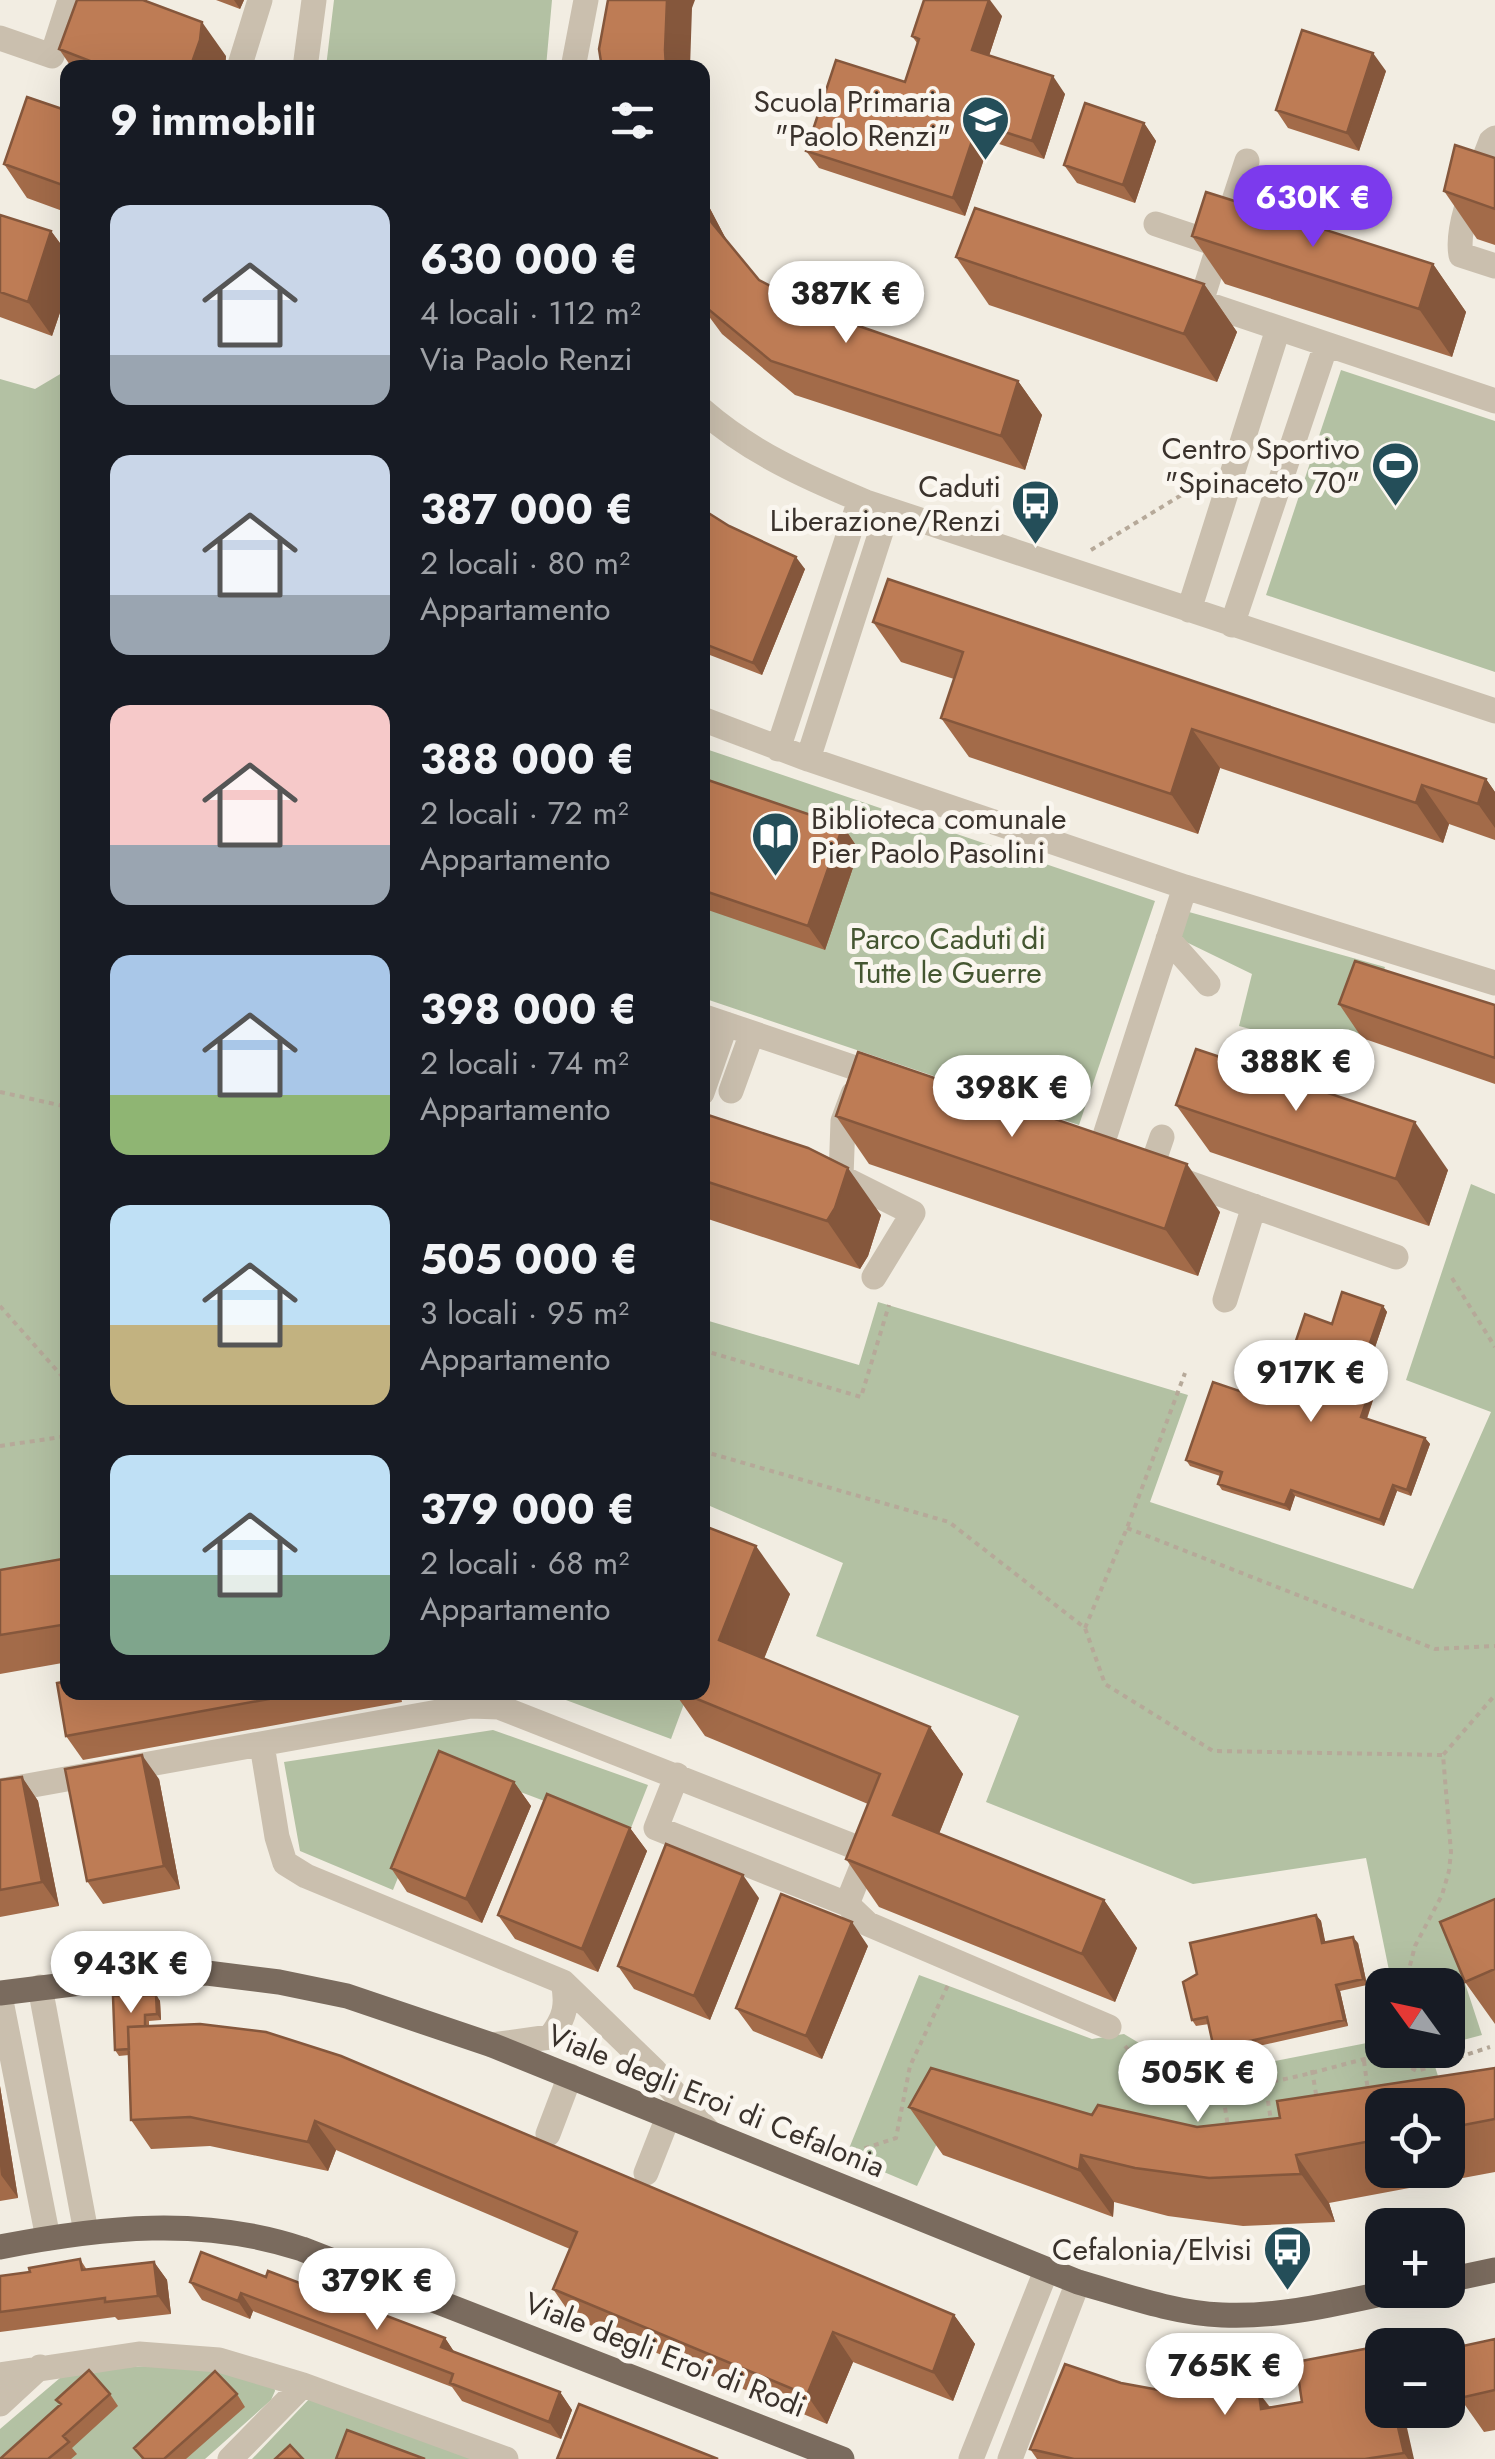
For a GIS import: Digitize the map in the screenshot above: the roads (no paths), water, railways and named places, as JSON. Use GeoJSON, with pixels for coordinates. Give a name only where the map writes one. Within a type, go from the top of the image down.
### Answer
{"type":"FeatureCollection","features":[{"type":"Feature","properties":{"kind":"main road","name":"Viale degli Eroi di Cefalonia"},"geometry":{"type":"LineString","coordinates":[[0,1995],[40,1987],[208,1973],[347,1996],[492,2045],[1078,2282],[1171,2308],[1220,2315],[1269,2314],[1365,2296]]}},
{"type":"Feature","properties":{"kind":"main road","name":"Viale degli Eroi di Rodi"},"geometry":{"type":"LineString","coordinates":[[0,2246],[86,2232],[186,2227],[283,2242],[842,2459]]}},
{"type":"Feature","properties":{"kind":"main road"},"geometry":{"type":"LineString","coordinates":[[1465,2276],[1495,2270]]}},
{"type":"Feature","properties":{"kind":"street"},"geometry":{"type":"LineString","coordinates":[[0,38],[52,56],[70,0]]}},
{"type":"Feature","properties":{"kind":"street"},"geometry":{"type":"LineString","coordinates":[[241,60],[260,0]]}},
{"type":"Feature","properties":{"kind":"street"},"geometry":{"type":"LineString","coordinates":[[306,60],[314,0]]}},
{"type":"Feature","properties":{"kind":"street"},"geometry":{"type":"LineString","coordinates":[[575,60],[586,0]]}},
{"type":"Feature","properties":{"kind":"street"},"geometry":{"type":"LineString","coordinates":[[1495,138],[1471,198],[1459,244],[1461,255],[1495,266]]}},
{"type":"Feature","properties":{"kind":"street"},"geometry":{"type":"LineString","coordinates":[[1247,162],[1201,302],[1495,400]]}},
{"type":"Feature","properties":{"kind":"street"},"geometry":{"type":"LineString","coordinates":[[1156,224],[1219,245]]}},
{"type":"Feature","properties":{"kind":"street"},"geometry":{"type":"LineString","coordinates":[[1189,610],[1278,330]]}},
{"type":"Feature","properties":{"kind":"street"},"geometry":{"type":"LineString","coordinates":[[1232,625],[1326,345]]}},
{"type":"Feature","properties":{"kind":"street"},"geometry":{"type":"LineString","coordinates":[[710,416],[758,451],[860,500],[1495,711]]}},
{"type":"Feature","properties":{"kind":"street"},"geometry":{"type":"LineString","coordinates":[[778,749],[860,500]]}},
{"type":"Feature","properties":{"kind":"street"},"geometry":{"type":"LineString","coordinates":[[808,760],[888,510]]}},
{"type":"Feature","properties":{"kind":"street"},"geometry":{"type":"LineString","coordinates":[[710,723],[1185,887],[1495,982]]}},
{"type":"Feature","properties":{"kind":"street"},"geometry":{"type":"LineString","coordinates":[[1116,1157],[1168,939],[1185,887]]}},
{"type":"Feature","properties":{"kind":"street"},"geometry":{"type":"LineString","coordinates":[[1168,939],[1208,984]]}},
{"type":"Feature","properties":{"kind":"street"},"geometry":{"type":"LineString","coordinates":[[714,1020],[898,1083]]}},
{"type":"Feature","properties":{"kind":"street"},"geometry":{"type":"LineString","coordinates":[[732,1090],[752,1034]]}},
{"type":"Feature","properties":{"kind":"street"},"geometry":{"type":"LineString","coordinates":[[861,1070],[843,1121],[841,1177],[913,1213],[874,1277]]}},
{"type":"Feature","properties":{"kind":"street"},"geometry":{"type":"LineString","coordinates":[[1116,1157],[1162,1137]]}},
{"type":"Feature","properties":{"kind":"street"},"geometry":{"type":"LineString","coordinates":[[1116,1157],[1396,1257]]}},
{"type":"Feature","properties":{"kind":"street"},"geometry":{"type":"LineString","coordinates":[[1225,1300],[1254,1206]]}},
{"type":"Feature","properties":{"kind":"street"},"geometry":{"type":"LineString","coordinates":[[0,1790],[262,1745],[434,1702],[500,1707],[868,1852],[847,1904]]}},
{"type":"Feature","properties":{"kind":"street"},"geometry":{"type":"LineString","coordinates":[[262,1745],[285,1863],[306,1876],[563,1982],[654,2070],[710,2133]]}},
{"type":"Feature","properties":{"kind":"street"},"geometry":{"type":"LineString","coordinates":[[677,1776],[656,1828],[847,1904],[868,1924],[1109,2027]]}},
{"type":"Feature","properties":{"kind":"street"},"geometry":{"type":"LineString","coordinates":[[492,2045],[550,2037],[563,2021],[567,2000],[563,1982]]}},
{"type":"Feature","properties":{"kind":"street"},"geometry":{"type":"LineString","coordinates":[[40,1987],[86,2232]]}},
{"type":"Feature","properties":{"kind":"street"},"geometry":{"type":"LineString","coordinates":[[0,1995],[48,2238]]}},
{"type":"Feature","properties":{"kind":"street"},"geometry":{"type":"LineString","coordinates":[[548,2134],[570,2076]]}},
{"type":"Feature","properties":{"kind":"street"},"geometry":{"type":"LineString","coordinates":[[646,2173],[668,2116]]}},
{"type":"Feature","properties":{"kind":"street"},"geometry":{"type":"LineString","coordinates":[[971,2459],[1046,2272]]}},
{"type":"Feature","properties":{"kind":"street"},"geometry":{"type":"LineString","coordinates":[[1010,2459],[1078,2282]]}},
{"type":"Feature","properties":{"kind":"street"},"geometry":{"type":"LineString","coordinates":[[0,2375],[164,2354],[231,2362],[506,2459]]}},
{"type":"Feature","properties":{"kind":"street"},"geometry":{"type":"LineString","coordinates":[[0,2404],[40,2368]]}},
{"type":"Feature","properties":{"kind":"street"},"geometry":{"type":"LineString","coordinates":[[230,2459],[304,2385]]}},
{"type":"Feature","properties":{"kind":"place","name":"Scuola Primaria \"Paolo Renzi\""},"geometry":{"type":"Point","coordinates":[986,162]}},
{"type":"Feature","properties":{"kind":"place","name":"Centro Sportivo \"Spinaceto 70\""},"geometry":{"type":"Point","coordinates":[1395,508]}},
{"type":"Feature","properties":{"kind":"place","name":"Caduti Liberazione/Renzi"},"geometry":{"type":"Point","coordinates":[1036,546]}},
{"type":"Feature","properties":{"kind":"place","name":"Biblioteca comunale Pier Paolo Pasolini"},"geometry":{"type":"Point","coordinates":[776,878]}},
{"type":"Feature","properties":{"kind":"place","name":"Cefalonia/Elvisi"},"geometry":{"type":"Point","coordinates":[1287,2292]}},
{"type":"Feature","properties":{"kind":"park label","name":"Parco Caduti di Tutte le Guerre"},"geometry":{"type":"Point","coordinates":[948,956]}}]}
